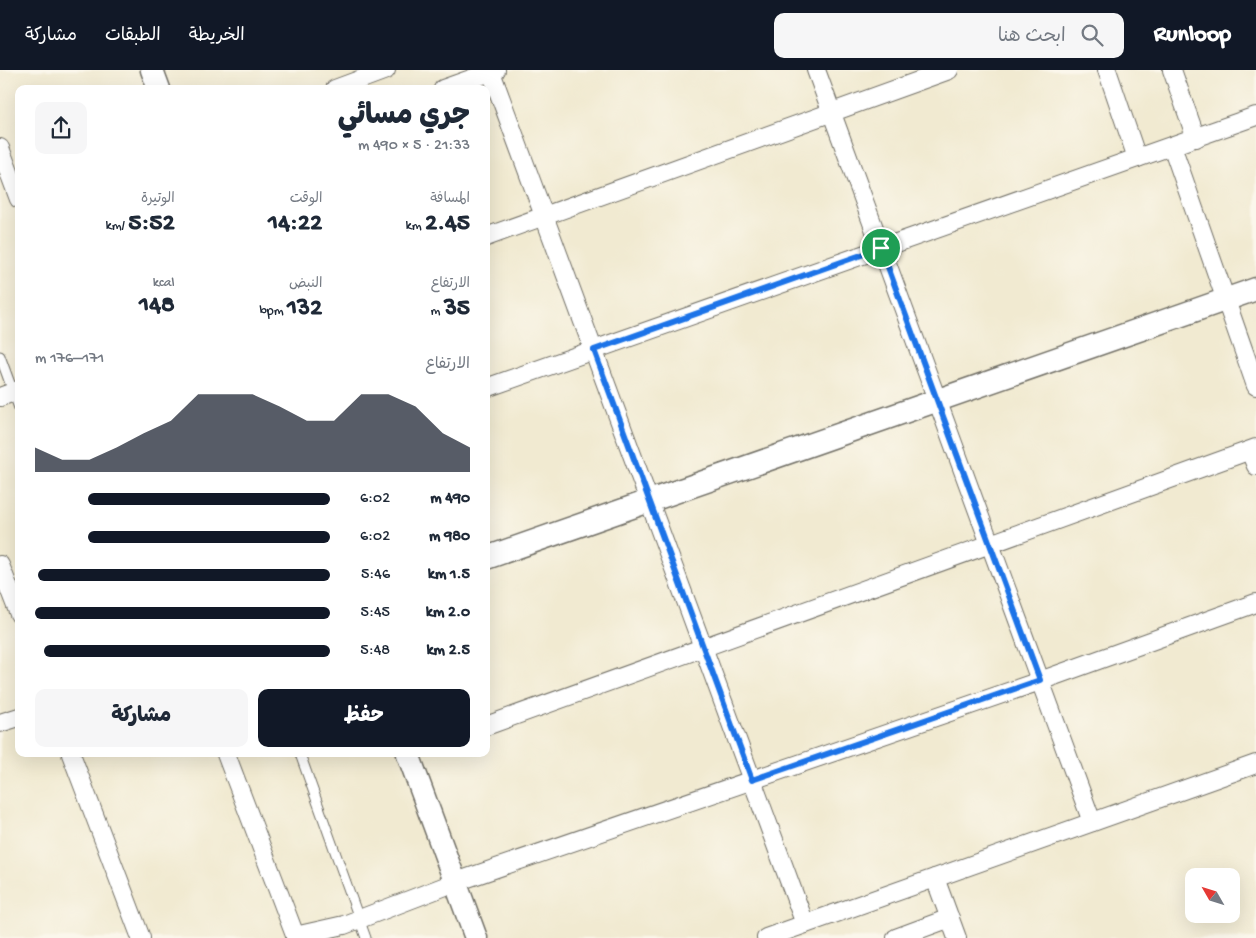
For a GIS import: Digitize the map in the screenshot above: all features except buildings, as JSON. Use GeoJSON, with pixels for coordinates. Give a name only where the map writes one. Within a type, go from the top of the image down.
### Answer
{"type":"FeatureCollection","features":[{"type":"Feature","properties":{"kind":"street"},"geometry":{"type":"LineString","coordinates":[[152,70],[158,85]]}},
{"type":"Feature","properties":{"kind":"street"},"geometry":{"type":"LineString","coordinates":[[347,85],[386,70]]}},
{"type":"Feature","properties":{"kind":"street"},"geometry":{"type":"LineString","coordinates":[[816,70],[1092,822]]}},
{"type":"Feature","properties":{"kind":"street"},"geometry":{"type":"LineString","coordinates":[[490,236],[949,70]]}},
{"type":"Feature","properties":{"kind":"street"},"geometry":{"type":"LineString","coordinates":[[1107,70],[1137,158]]}},
{"type":"Feature","properties":{"kind":"street"},"geometry":{"type":"LineString","coordinates":[[1172,70],[1196,138]]}},
{"type":"Feature","properties":{"kind":"street"},"geometry":{"type":"LineString","coordinates":[[454,85],[494,71],[544,216],[805,924]]}},
{"type":"Feature","properties":{"kind":"street"},"geometry":{"type":"LineString","coordinates":[[490,387],[1256,116]]}},
{"type":"Feature","properties":{"kind":"street"},"geometry":{"type":"LineString","coordinates":[[1172,146],[1256,386]]}},
{"type":"Feature","properties":{"kind":"street"},"geometry":{"type":"LineString","coordinates":[[0,148],[15,188]]}},
{"type":"Feature","properties":{"kind":"street"},"geometry":{"type":"LineString","coordinates":[[490,557],[1256,290]]}},
{"type":"Feature","properties":{"kind":"street"},"geometry":{"type":"LineString","coordinates":[[490,725],[990,544],[1254,455]]}},
{"type":"Feature","properties":{"kind":"street"},"geometry":{"type":"LineString","coordinates":[[0,565],[15,604]]}},
{"type":"Feature","properties":{"kind":"street"},"geometry":{"type":"LineString","coordinates":[[227,757],[296,937],[359,919],[456,882],[1040,680],[1256,603]]}},
{"type":"Feature","properties":{"kind":"street"},"geometry":{"type":"LineString","coordinates":[[0,723],[15,718]]}},
{"type":"Feature","properties":{"kind":"street"},"geometry":{"type":"LineString","coordinates":[[72,757],[141,938]]}},
{"type":"Feature","properties":{"kind":"street"},"geometry":{"type":"LineString","coordinates":[[409,757],[476,938]]}},
{"type":"Feature","properties":{"kind":"street"},"geometry":{"type":"LineString","coordinates":[[766,938],[1256,764]]}},
{"type":"Feature","properties":{"kind":"street"},"geometry":{"type":"LineString","coordinates":[[935,878],[957,938]]}},
{"type":"Feature","properties":{"kind":"street"},"geometry":{"type":"LineString","coordinates":[[896,938],[950,918]]}},
{"type":"Feature","properties":{"kind":"lane"},"geometry":{"type":"LineString","coordinates":[[0,356],[13,397]]}},
{"type":"Feature","properties":{"kind":"lane"},"geometry":{"type":"LineString","coordinates":[[301,757],[366,938]]}},
{"type":"Feature","properties":{"kind":"route"},"geometry":{"type":"LineString","coordinates":[[881,248],[1040,680],[752,780],[594,350],[881,248]]}}]}
